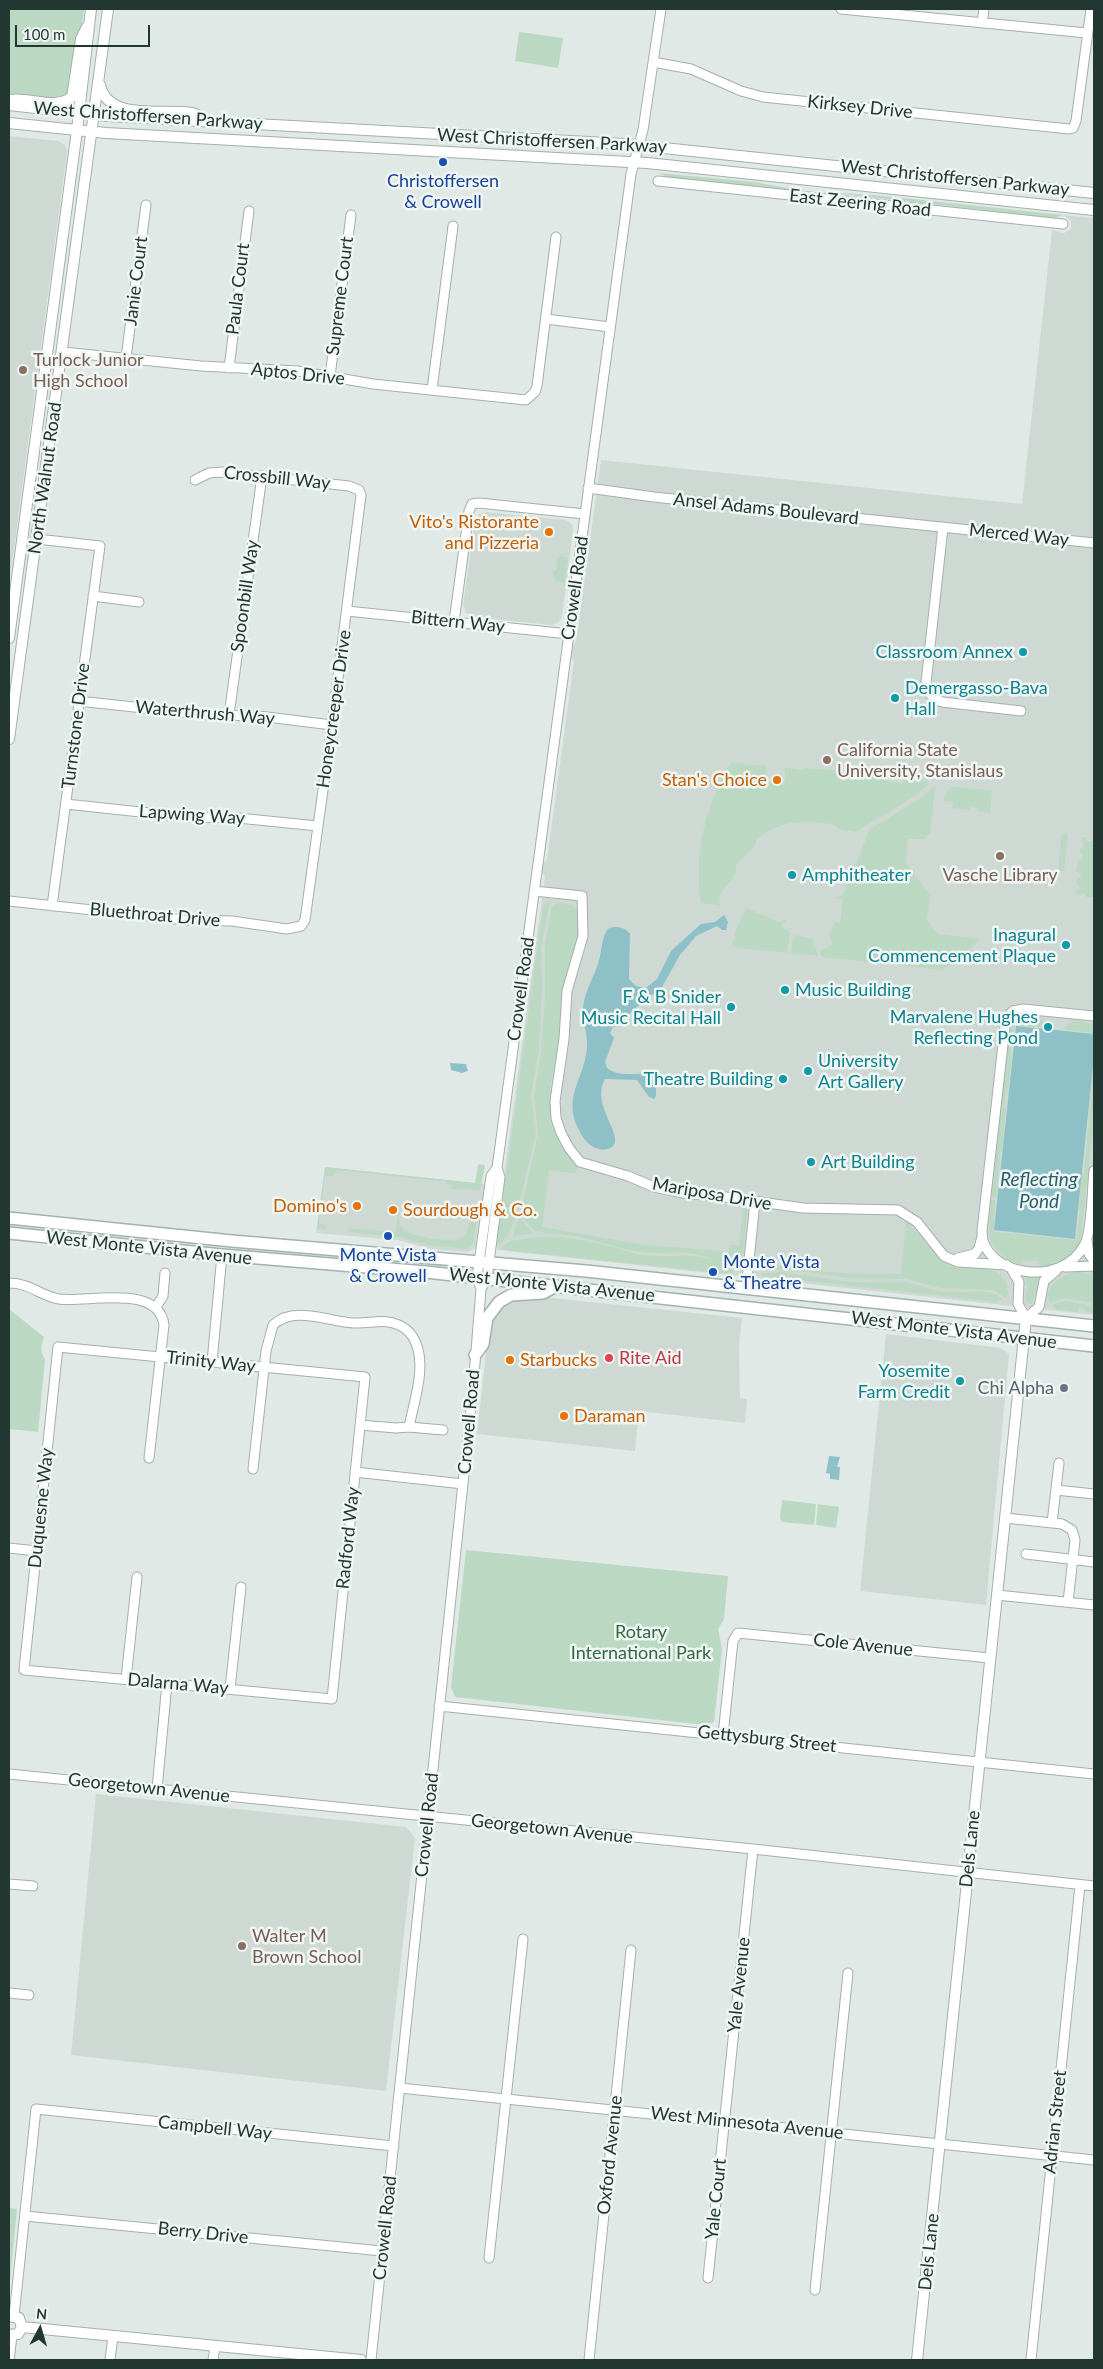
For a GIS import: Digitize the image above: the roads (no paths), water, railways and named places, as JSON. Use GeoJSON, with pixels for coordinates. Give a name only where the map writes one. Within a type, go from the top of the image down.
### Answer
{"type":"FeatureCollection","features":[{"type":"Feature","properties":{"kind":"main road","name":"West Monte Vista Avenue"},"geometry":{"type":"LineString","coordinates":[[9,1218],[232,1242],[484,1263],[746,1289],[1094,1326]]}},
{"type":"Feature","properties":{"kind":"main road","name":"West Monte Vista Avenue"},"geometry":{"type":"LineString","coordinates":[[9,1234],[482,1278],[1094,1346]]}},
{"type":"Feature","properties":{"kind":"main road"},"geometry":{"type":"LineString","coordinates":[[475,1355],[482,1344],[489,1314],[502,1299],[516,1294],[543,1293],[556,1286]]}},
{"type":"Feature","properties":{"kind":"street","name":"North Walnut Road"},"geometry":{"type":"LineString","coordinates":[[9,638],[77,130],[91,9]]}},
{"type":"Feature","properties":{"kind":"street","name":"North Walnut Road"},"geometry":{"type":"LineString","coordinates":[[9,739],[93,132],[108,9]]}},
{"type":"Feature","properties":{"kind":"street","name":"Crowell Road"},"geometry":{"type":"LineString","coordinates":[[370,2360],[463,1484],[482,1278],[500,1177],[497,1168],[610,327],[661,9]]}},
{"type":"Feature","properties":{"kind":"street"},"geometry":{"type":"LineString","coordinates":[[841,9],[878,11],[1087,33],[1090,9]]}},
{"type":"Feature","properties":{"kind":"street"},"geometry":{"type":"LineString","coordinates":[[982,23],[984,9]]}},
{"type":"Feature","properties":{"kind":"street"},"geometry":{"type":"LineString","coordinates":[[9,100],[58,103],[72,97],[80,39],[90,22]]}},
{"type":"Feature","properties":{"kind":"street","name":"Kirksey Drive"},"geometry":{"type":"LineString","coordinates":[[653,62],[691,69],[741,91],[763,97],[1065,129],[1073,128],[1076,121],[1087,33]]}},
{"type":"Feature","properties":{"kind":"street"},"geometry":{"type":"LineString","coordinates":[[99,82],[105,98],[118,108],[194,113],[207,121]]}},
{"type":"Feature","properties":{"kind":"street","name":"West Christoffersen Parkway"},"geometry":{"type":"LineString","coordinates":[[9,105],[95,115],[639,145],[1094,192]]}},
{"type":"Feature","properties":{"kind":"street","name":"West Christoffersen Parkway"},"geometry":{"type":"LineString","coordinates":[[9,123],[93,132],[635,162],[1094,210]]}},
{"type":"Feature","properties":{"kind":"street"},"geometry":{"type":"LineString","coordinates":[[814,198],[816,180]]}},
{"type":"Feature","properties":{"kind":"street","name":"East Zeering Road"},"geometry":{"type":"LineString","coordinates":[[658,181],[1063,224]]}},
{"type":"Feature","properties":{"kind":"street","name":"Janie Court"},"geometry":{"type":"LineString","coordinates":[[126,358],[146,205]]}},
{"type":"Feature","properties":{"kind":"street","name":"Paula Court"},"geometry":{"type":"LineString","coordinates":[[229,368],[249,211]]}},
{"type":"Feature","properties":{"kind":"street","name":"Supreme Court"},"geometry":{"type":"LineString","coordinates":[[330,376],[350,215]]}},
{"type":"Feature","properties":{"kind":"street"},"geometry":{"type":"LineString","coordinates":[[432,390],[453,226]]}},
{"type":"Feature","properties":{"kind":"street"},"geometry":{"type":"LineString","coordinates":[[556,237],[546,320],[610,327]]}},
{"type":"Feature","properties":{"kind":"street","name":"Aptos Drive"},"geometry":{"type":"LineString","coordinates":[[63,352],[229,368],[288,370],[520,400],[532,397],[537,386],[546,320]]}},
{"type":"Feature","properties":{"kind":"street","name":"Crossbill Way"},"geometry":{"type":"LineString","coordinates":[[195,480],[204,474],[215,472],[349,486],[359,490]]}},
{"type":"Feature","properties":{"kind":"street","name":"Spoonbill Way"},"geometry":{"type":"LineString","coordinates":[[229,715],[262,476]]}},
{"type":"Feature","properties":{"kind":"street","name":"Ansel Adams Boulevard"},"geometry":{"type":"LineString","coordinates":[[588,488],[654,497],[943,527]]}},
{"type":"Feature","properties":{"kind":"street","name":"Honeycreeper Drive"},"geometry":{"type":"LineString","coordinates":[[301,926],[306,913],[362,500],[359,490]]}},
{"type":"Feature","properties":{"kind":"street"},"geometry":{"type":"LineString","coordinates":[[454,622],[469,511],[472,504],[479,503],[585,514]]}},
{"type":"Feature","properties":{"kind":"street"},"geometry":{"type":"LineString","coordinates":[[943,527],[926,682],[927,690],[934,698],[942,702],[1021,711]]}},
{"type":"Feature","properties":{"kind":"street","name":"Merced Way"},"geometry":{"type":"LineString","coordinates":[[943,527],[1094,543]]}},
{"type":"Feature","properties":{"kind":"street","name":"Turnstone Drive"},"geometry":{"type":"LineString","coordinates":[[37,539],[100,546],[52,906]]}},
{"type":"Feature","properties":{"kind":"street"},"geometry":{"type":"LineString","coordinates":[[93,596],[139,602]]}},
{"type":"Feature","properties":{"kind":"street","name":"Bittern Way"},"geometry":{"type":"LineString","coordinates":[[347,611],[569,634]]}},
{"type":"Feature","properties":{"kind":"street","name":"Waterthrush Way"},"geometry":{"type":"LineString","coordinates":[[78,701],[197,714],[259,716],[332,725]]}},
{"type":"Feature","properties":{"kind":"street","name":"Lapwing Way"},"geometry":{"type":"LineString","coordinates":[[66,804],[187,817],[238,818],[318,826]]}},
{"type":"Feature","properties":{"kind":"street","name":"Mariposa Drive"},"geometry":{"type":"LineString","coordinates":[[534,891],[582,896],[583,936],[580,953],[567,992],[564,1038],[555,1087],[556,1118],[565,1143],[580,1162],[628,1176],[654,1187],[683,1193],[827,1210],[898,1210],[914,1220],[944,1256],[958,1262],[1009,1266],[1034,1272],[1060,1268]]}},
{"type":"Feature","properties":{"kind":"street","name":"Bluethroat Drive"},"geometry":{"type":"LineString","coordinates":[[9,901],[185,920],[232,921],[287,929],[301,926]]}},
{"type":"Feature","properties":{"kind":"street"},"geometry":{"type":"LineString","coordinates":[[953,1259],[975,1254],[980,1248],[1006,1018],[1013,1011],[1023,1009],[1094,1016]]}},
{"type":"Feature","properties":{"kind":"street"},"geometry":{"type":"LineString","coordinates":[[1094,1171],[1087,1238],[1088,1254],[1094,1261]]}},
{"type":"Feature","properties":{"kind":"street"},"geometry":{"type":"LineString","coordinates":[[746,1289],[755,1202]]}},
{"type":"Feature","properties":{"kind":"street"},"geometry":{"type":"LineString","coordinates":[[982,1237],[988,1250],[1009,1266],[1019,1282],[1018,1304],[1026,1318],[1039,1307],[1044,1281],[1073,1260],[1087,1238]]}},
{"type":"Feature","properties":{"kind":"street"},"geometry":{"type":"LineString","coordinates":[[212,1362],[222,1255]]}},
{"type":"Feature","properties":{"kind":"street"},"geometry":{"type":"LineString","coordinates":[[1060,1268],[1094,1266]]}},
{"type":"Feature","properties":{"kind":"street"},"geometry":{"type":"LineString","coordinates":[[156,1307],[163,1296],[166,1273]]}},
{"type":"Feature","properties":{"kind":"street"},"geometry":{"type":"LineString","coordinates":[[9,1283],[29,1286],[58,1299],[122,1297],[156,1307],[161,1313],[164,1325],[149,1458]]}},
{"type":"Feature","properties":{"kind":"street"},"geometry":{"type":"LineString","coordinates":[[253,1469],[264,1367],[273,1325],[283,1318],[302,1316],[351,1323],[380,1320],[400,1325],[414,1339],[420,1360],[409,1427]]}},
{"type":"Feature","properties":{"kind":"street","name":"Dels Lane"},"geometry":{"type":"LineString","coordinates":[[917,2360],[1026,1318]]}},
{"type":"Feature","properties":{"kind":"street","name":"Trinity Way"},"geometry":{"type":"LineString","coordinates":[[58,1347],[365,1377]]}},
{"type":"Feature","properties":{"kind":"street","name":"Duquesne Way"},"geometry":{"type":"LineString","coordinates":[[24,1670],[58,1347]]}},
{"type":"Feature","properties":{"kind":"street","name":"Radford Way"},"geometry":{"type":"LineString","coordinates":[[332,1699],[365,1377]]}},
{"type":"Feature","properties":{"kind":"street"},"geometry":{"type":"LineString","coordinates":[[360,1424],[443,1430]]}},
{"type":"Feature","properties":{"kind":"street"},"geometry":{"type":"LineString","coordinates":[[1052,1523],[1059,1463]]}},
{"type":"Feature","properties":{"kind":"street"},"geometry":{"type":"LineString","coordinates":[[355,1472],[463,1484]]}},
{"type":"Feature","properties":{"kind":"street"},"geometry":{"type":"LineString","coordinates":[[1056,1490],[1094,1494]]}},
{"type":"Feature","properties":{"kind":"street"},"geometry":{"type":"LineString","coordinates":[[1005,1518],[1068,1526],[1073,1532],[1068,1602]]}},
{"type":"Feature","properties":{"kind":"street"},"geometry":{"type":"LineString","coordinates":[[9,1548],[36,1551]]}},
{"type":"Feature","properties":{"kind":"street"},"geometry":{"type":"LineString","coordinates":[[1026,1554],[1094,1562]]}},
{"type":"Feature","properties":{"kind":"street"},"geometry":{"type":"LineString","coordinates":[[126,1679],[137,1577]]}},
{"type":"Feature","properties":{"kind":"street"},"geometry":{"type":"LineString","coordinates":[[230,1689],[241,1587]]}},
{"type":"Feature","properties":{"kind":"street"},"geometry":{"type":"LineString","coordinates":[[997,1595],[1094,1605]]}},
{"type":"Feature","properties":{"kind":"street","name":"Cole Avenue"},"geometry":{"type":"LineString","coordinates":[[723,1735],[732,1641],[736,1634],[744,1632],[990,1658]]}},
{"type":"Feature","properties":{"kind":"street","name":"Dalarna Way"},"geometry":{"type":"LineString","coordinates":[[24,1670],[332,1699]]}},
{"type":"Feature","properties":{"kind":"street"},"geometry":{"type":"LineString","coordinates":[[157,1789],[167,1683]]}},
{"type":"Feature","properties":{"kind":"street","name":"Gettysburg Street"},"geometry":{"type":"LineString","coordinates":[[439,1706],[1094,1774]]}},
{"type":"Feature","properties":{"kind":"street","name":"Georgetown Avenue"},"geometry":{"type":"LineString","coordinates":[[9,1774],[753,1849],[1094,1886]]}},
{"type":"Feature","properties":{"kind":"street","name":"Yale Avenue"},"geometry":{"type":"LineString","coordinates":[[725,2120],[753,1849]]}},
{"type":"Feature","properties":{"kind":"street"},"geometry":{"type":"LineString","coordinates":[[9,1884],[33,1886]]}},
{"type":"Feature","properties":{"kind":"street","name":"Adrian Street"},"geometry":{"type":"LineString","coordinates":[[1031,2360],[1080,1885]]}},
{"type":"Feature","properties":{"kind":"street"},"geometry":{"type":"LineString","coordinates":[[489,2258],[523,1939]]}},
{"type":"Feature","properties":{"kind":"street","name":"Oxford Avenue"},"geometry":{"type":"LineString","coordinates":[[589,2360],[631,1950]]}},
{"type":"Feature","properties":{"kind":"street"},"geometry":{"type":"LineString","coordinates":[[815,2290],[848,1974]]}},
{"type":"Feature","properties":{"kind":"street"},"geometry":{"type":"LineString","coordinates":[[9,1993],[29,1995]]}},
{"type":"Feature","properties":{"kind":"street","name":"West Minnesota Avenue"},"geometry":{"type":"LineString","coordinates":[[400,2088],[725,2120],[1094,2160]]}},
{"type":"Feature","properties":{"kind":"street","name":"Campbell Way"},"geometry":{"type":"LineString","coordinates":[[24,2216],[36,2110],[394,2146]]}},
{"type":"Feature","properties":{"kind":"street","name":"Yale Court"},"geometry":{"type":"LineString","coordinates":[[708,2278],[725,2120]]}},
{"type":"Feature","properties":{"kind":"street"},"geometry":{"type":"LineString","coordinates":[[9,2360],[10,2335],[18,2334],[22,2327],[20,2318],[11,2316],[24,2216]]}},
{"type":"Feature","properties":{"kind":"street","name":"Berry Drive"},"geometry":{"type":"LineString","coordinates":[[24,2216],[382,2250]]}},
{"type":"Feature","properties":{"kind":"street"},"geometry":{"type":"LineString","coordinates":[[22,2327],[215,2346],[318,2359],[361,2360]]}},
{"type":"Feature","properties":{"kind":"street"},"geometry":{"type":"LineString","coordinates":[[110,2360],[113,2336]]}},
{"type":"Feature","properties":{"kind":"street"},"geometry":{"type":"LineString","coordinates":[[213,2360],[215,2346]]}},
{"type":"Feature","properties":{"kind":"water"},"geometry":{"type":"Polygon","coordinates":[[[724,915],[728,922],[726,930],[722,930],[717,926],[696,936],[680,955],[662,987],[632,1011],[619,1027],[613,1027],[610,1033],[614,1038],[605,1062],[607,1068],[620,1074],[647,1074],[652,1076],[656,1079],[656,1096],[654,1099],[649,1097],[637,1080],[605,1079],[601,1089],[601,1098],[615,1141],[613,1146],[605,1150],[593,1147],[583,1138],[575,1120],[573,1099],[587,1048],[583,1012],[584,1000],[600,957],[607,931],[609,928],[618,927],[623,928],[630,934],[629,979],[636,986],[646,988],[657,979],[671,951],[701,924],[715,922],[724,915]]]}},
{"type":"Feature","properties":{"kind":"water","name":"Reflecting Pond"},"geometry":{"type":"Polygon","coordinates":[[[1016,1026],[1094,1034],[1094,1057],[1075,1239],[994,1230],[1016,1026]]]}},
{"type":"Feature","properties":{"kind":"water"},"geometry":{"type":"Polygon","coordinates":[[[450,1063],[466,1064],[468,1071],[462,1073],[451,1070],[450,1063]]]}},
{"type":"Feature","properties":{"kind":"water"},"geometry":{"type":"Polygon","coordinates":[[[829,1456],[840,1457],[837,1467],[840,1467],[839,1480],[830,1479],[830,1474],[826,1473],[829,1456]]]}},
{"type":"Feature","properties":{"kind":"place","name":"Christoffersen & Crowell"},"geometry":{"type":"Point","coordinates":[443,162]}},
{"type":"Feature","properties":{"kind":"place","name":"Turlock Junior High School"},"geometry":{"type":"Point","coordinates":[23,370]}},
{"type":"Feature","properties":{"kind":"place","name":"Vito's Ristorante and Pizzeria"},"geometry":{"type":"Point","coordinates":[549,532]}},
{"type":"Feature","properties":{"kind":"place","name":"Classroom Annex"},"geometry":{"type":"Point","coordinates":[1023,652]}},
{"type":"Feature","properties":{"kind":"place","name":"Demergasso-Bava Hall"},"geometry":{"type":"Point","coordinates":[895,698]}},
{"type":"Feature","properties":{"kind":"place","name":"California State University, Stanislaus"},"geometry":{"type":"Point","coordinates":[827,760]}},
{"type":"Feature","properties":{"kind":"place","name":"Stan's Choice"},"geometry":{"type":"Point","coordinates":[777,780]}},
{"type":"Feature","properties":{"kind":"place","name":"Vasche Library"},"geometry":{"type":"Point","coordinates":[1000,856]}},
{"type":"Feature","properties":{"kind":"place","name":"Amphitheater"},"geometry":{"type":"Point","coordinates":[792,875]}},
{"type":"Feature","properties":{"kind":"place","name":"Inagural Commencement Plaque"},"geometry":{"type":"Point","coordinates":[1066,945]}},
{"type":"Feature","properties":{"kind":"place","name":"Music Building"},"geometry":{"type":"Point","coordinates":[785,990]}},
{"type":"Feature","properties":{"kind":"place","name":"F & B Snider Music Recital Hall"},"geometry":{"type":"Point","coordinates":[731,1007]}},
{"type":"Feature","properties":{"kind":"place","name":"Marvalene Hughes Reflecting Pond"},"geometry":{"type":"Point","coordinates":[1048,1027]}},
{"type":"Feature","properties":{"kind":"place","name":"University Art Gallery"},"geometry":{"type":"Point","coordinates":[808,1071]}},
{"type":"Feature","properties":{"kind":"place","name":"Theatre Building"},"geometry":{"type":"Point","coordinates":[783,1079]}},
{"type":"Feature","properties":{"kind":"place","name":"Art Building"},"geometry":{"type":"Point","coordinates":[811,1162]}},
{"type":"Feature","properties":{"kind":"place","name":"Domino's"},"geometry":{"type":"Point","coordinates":[357,1206]}},
{"type":"Feature","properties":{"kind":"place","name":"Sourdough & Co."},"geometry":{"type":"Point","coordinates":[393,1210]}},
{"type":"Feature","properties":{"kind":"place","name":"Monte Vista & Crowell"},"geometry":{"type":"Point","coordinates":[388,1236]}},
{"type":"Feature","properties":{"kind":"place","name":"Monte Vista & Theatre"},"geometry":{"type":"Point","coordinates":[713,1272]}},
{"type":"Feature","properties":{"kind":"place","name":"Rite Aid"},"geometry":{"type":"Point","coordinates":[609,1358]}},
{"type":"Feature","properties":{"kind":"place","name":"Starbucks"},"geometry":{"type":"Point","coordinates":[510,1360]}},
{"type":"Feature","properties":{"kind":"place","name":"Yosemite Farm Credit"},"geometry":{"type":"Point","coordinates":[960,1381]}},
{"type":"Feature","properties":{"kind":"place","name":"Chi Alpha"},"geometry":{"type":"Point","coordinates":[1064,1388]}},
{"type":"Feature","properties":{"kind":"place","name":"Daraman"},"geometry":{"type":"Point","coordinates":[564,1416]}},
{"type":"Feature","properties":{"kind":"place","name":"Walter M Brown School"},"geometry":{"type":"Point","coordinates":[242,1946]}},
{"type":"Feature","properties":{"kind":"park label","name":"Rotary International Park"},"geometry":{"type":"Point","coordinates":[641,1642]}}]}
